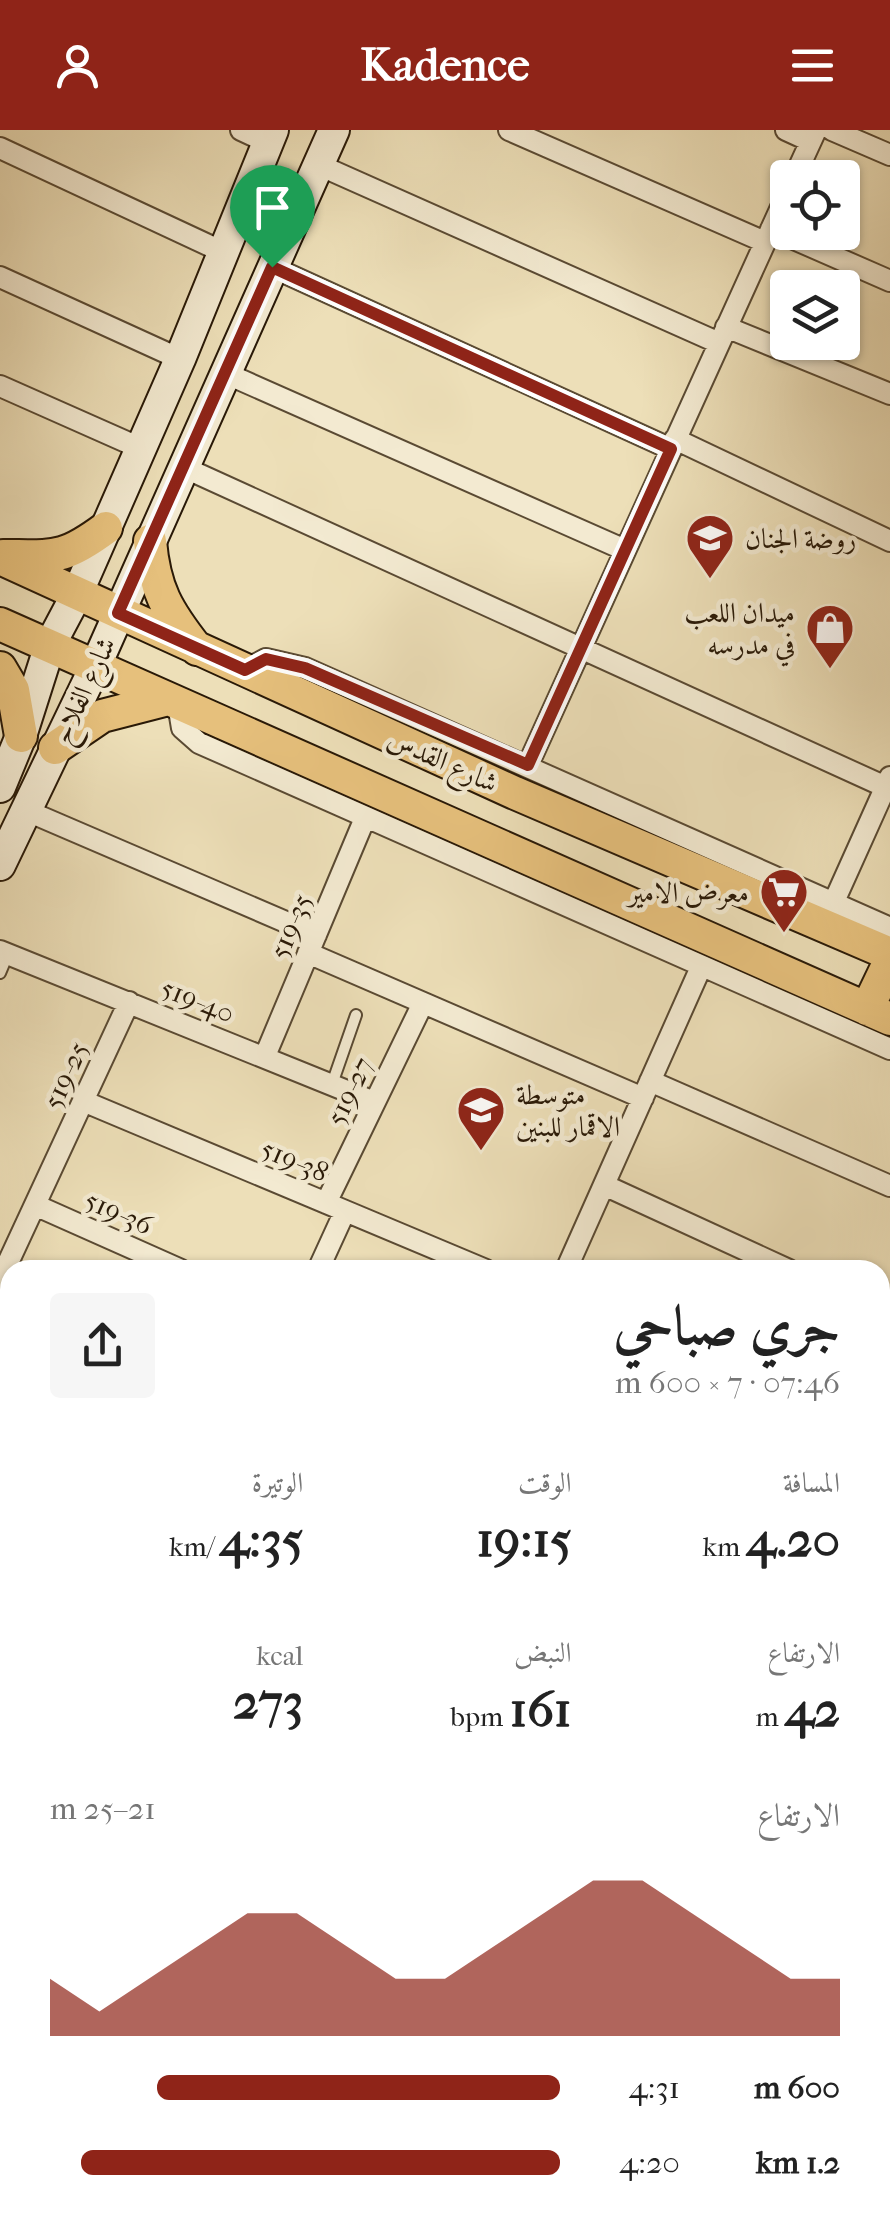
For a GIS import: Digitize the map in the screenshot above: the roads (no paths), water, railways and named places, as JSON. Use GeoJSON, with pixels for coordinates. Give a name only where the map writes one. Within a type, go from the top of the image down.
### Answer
{"type":"FeatureCollection","features":[{"type":"Feature","properties":{"kind":"main road","name":"شارع الفلاح"},"geometry":{"type":"LineString","coordinates":[[0,865],[96,664],[334,130]]}},
{"type":"Feature","properties":{"kind":"main road","name":"شارع الفلاح"},"geometry":{"type":"LineString","coordinates":[[0,787],[50,645],[77,594],[223,252],[260,134]]}},
{"type":"Feature","properties":{"kind":"main road"},"geometry":{"type":"LineString","coordinates":[[0,557],[51,556],[74,551],[106,528]]}},
{"type":"Feature","properties":{"kind":"main road"},"geometry":{"type":"LineString","coordinates":[[150,541],[153,576],[197,649]]}},
{"type":"Feature","properties":{"kind":"main road","name":"شارع القدس"},"geometry":{"type":"LineString","coordinates":[[0,557],[515,793],[829,914],[890,957]]}},
{"type":"Feature","properties":{"kind":"main road","name":"شارع القدس"},"geometry":{"type":"LineString","coordinates":[[0,624],[878,1014]]}},
{"type":"Feature","properties":{"kind":"main road"},"geometry":{"type":"LineString","coordinates":[[0,668],[13,690],[20,736]]}},
{"type":"Feature","properties":{"kind":"main road"},"geometry":{"type":"LineString","coordinates":[[55,748],[102,716],[173,702]]}},
{"type":"Feature","properties":{"kind":"main road"},"geometry":{"type":"LineString","coordinates":[[878,1014],[890,957]]}},
{"type":"Feature","properties":{"kind":"street"},"geometry":{"type":"LineString","coordinates":[[508,130],[890,281]]}},
{"type":"Feature","properties":{"kind":"street"},"geometry":{"type":"LineString","coordinates":[[786,130],[813,136],[802,160]]}},
{"type":"Feature","properties":{"kind":"street"},"geometry":{"type":"LineString","coordinates":[[832,130],[890,155]]}},
{"type":"Feature","properties":{"kind":"street"},"geometry":{"type":"LineString","coordinates":[[0,148],[223,252]]}},
{"type":"Feature","properties":{"kind":"street"},"geometry":{"type":"LineString","coordinates":[[319,165],[723,335],[890,394]]}},
{"type":"Feature","properties":{"kind":"street"},"geometry":{"type":"LineString","coordinates":[[528,765],[770,231]]}},
{"type":"Feature","properties":{"kind":"street"},"geometry":{"type":"LineString","coordinates":[[272,267],[890,541]]}},
{"type":"Feature","properties":{"kind":"street"},"geometry":{"type":"LineString","coordinates":[[0,277],[180,359]]}},
{"type":"Feature","properties":{"kind":"street"},"geometry":{"type":"LineString","coordinates":[[225,372],[625,550]]}},
{"type":"Feature","properties":{"kind":"street"},"geometry":{"type":"LineString","coordinates":[[0,386],[140,448]]}},
{"type":"Feature","properties":{"kind":"street"},"geometry":{"type":"LineString","coordinates":[[183,467],[580,650],[888,784],[829,914]]}},
{"type":"Feature","properties":{"kind":"street"},"geometry":{"type":"LineString","coordinates":[[245,670],[266,659],[305,668],[528,765],[829,914],[890,928]]}},
{"type":"Feature","properties":{"kind":"street"},"geometry":{"type":"LineString","coordinates":[[173,702],[182,728],[199,743],[890,1050]]}},
{"type":"Feature","properties":{"kind":"street"},"geometry":{"type":"LineString","coordinates":[[25,810],[312,944],[423,1003],[890,1186]]}},
{"type":"Feature","properties":{"kind":"street","name":"519-35"},"geometry":{"type":"LineString","coordinates":[[265,1056],[365,818]]}},
{"type":"Feature","properties":{"kind":"street","name":"519-40"},"geometry":{"type":"LineString","coordinates":[[3,959],[129,1002],[374,1102]]}},
{"type":"Feature","properties":{"kind":"street"},"geometry":{"type":"LineString","coordinates":[[570,1260],[702,967]]}},
{"type":"Feature","properties":{"kind":"street","name":"519-25"},"geometry":{"type":"LineString","coordinates":[[9,1260],[129,1002]]}},
{"type":"Feature","properties":{"kind":"street","name":"519-27"},"geometry":{"type":"LineString","coordinates":[[321,1260],[335,1207],[374,1102],[423,1003]]}},
{"type":"Feature","properties":{"kind":"street","name":"519-38"},"geometry":{"type":"LineString","coordinates":[[83,1101],[462,1260]]}},
{"type":"Feature","properties":{"kind":"street"},"geometry":{"type":"LineString","coordinates":[[604,1185],[766,1260]]}},
{"type":"Feature","properties":{"kind":"street","name":"519-36"},"geometry":{"type":"LineString","coordinates":[[35,1205],[159,1260]]}},
{"type":"Feature","properties":{"kind":"lane"},"geometry":{"type":"LineString","coordinates":[[332,1084],[356,1015]]}},
{"type":"Feature","properties":{"kind":"place","name":"روضة الجنان"},"geometry":{"type":"Point","coordinates":[710,580]}},
{"type":"Feature","properties":{"kind":"place","name":"ميدان اللعب في مدرسه"},"geometry":{"type":"Point","coordinates":[830,670]}},
{"type":"Feature","properties":{"kind":"place","name":"معرض الامير"},"geometry":{"type":"Point","coordinates":[784,934]}},
{"type":"Feature","properties":{"kind":"place","name":"متوسطة الاقمار للبنين"},"geometry":{"type":"Point","coordinates":[481,1152]}}]}
